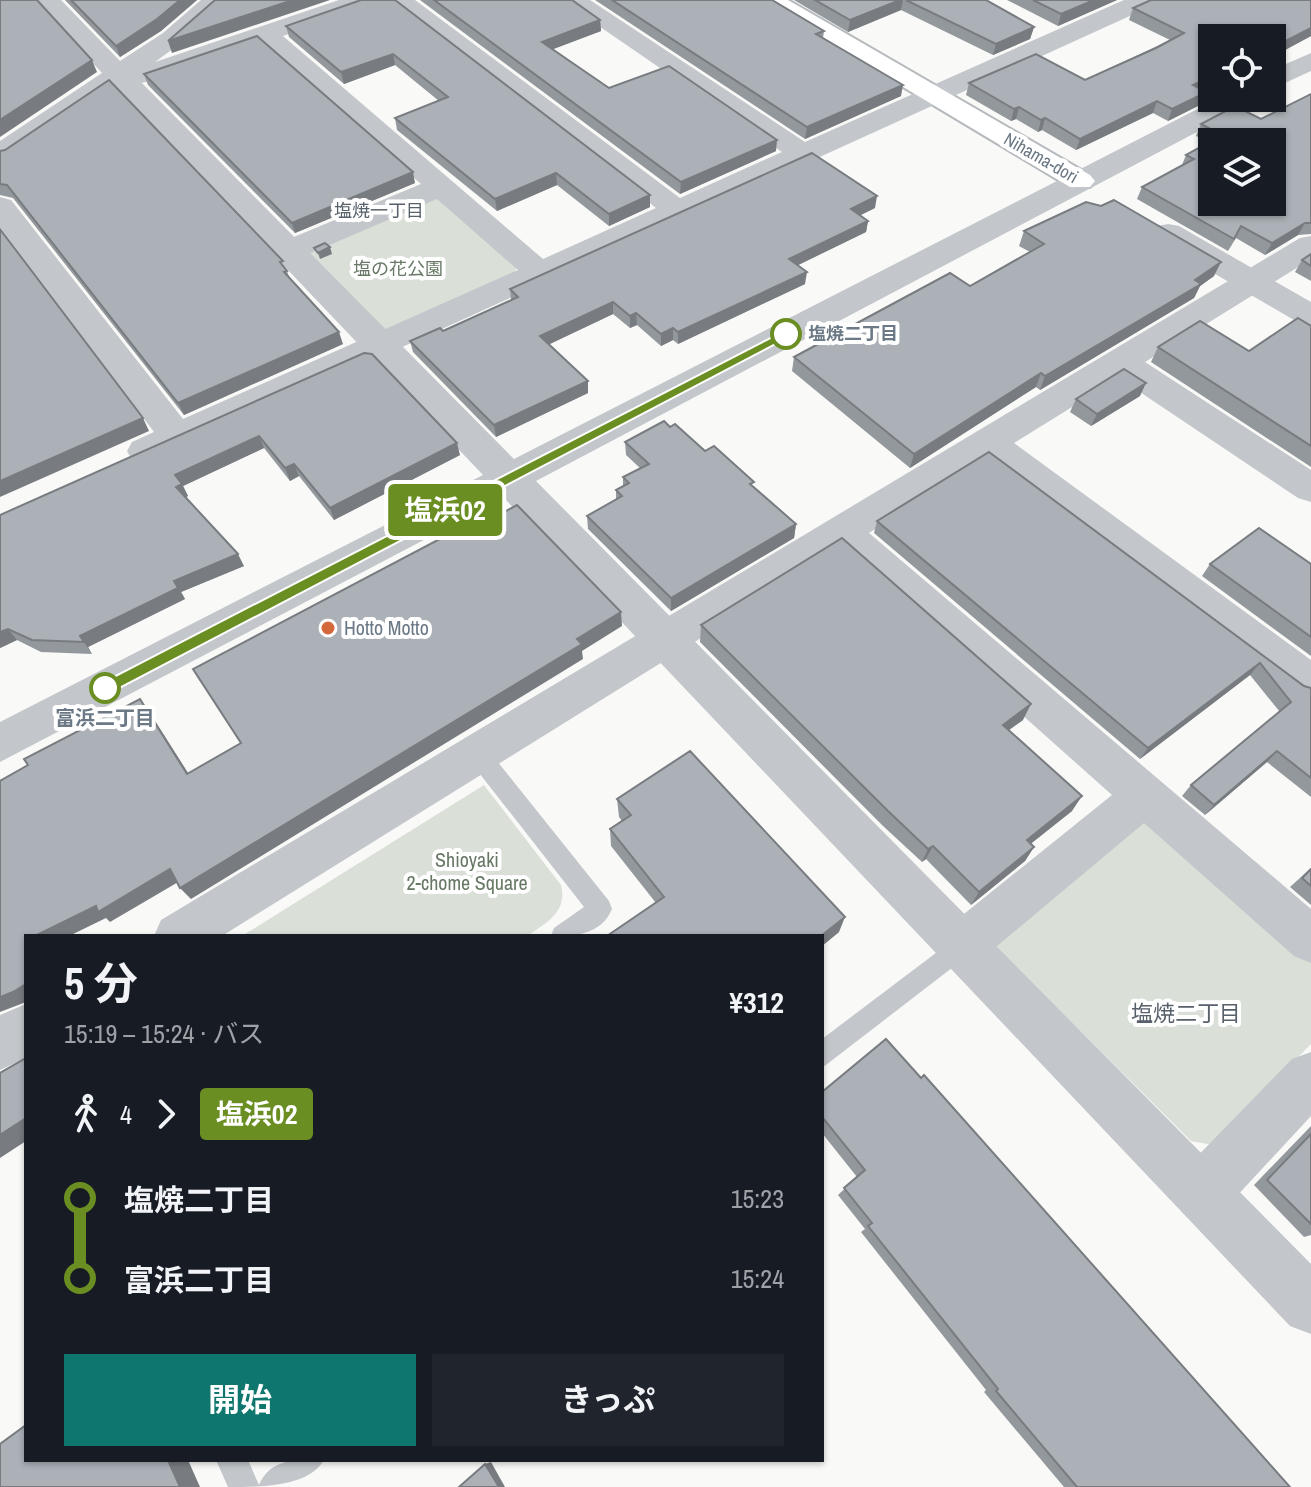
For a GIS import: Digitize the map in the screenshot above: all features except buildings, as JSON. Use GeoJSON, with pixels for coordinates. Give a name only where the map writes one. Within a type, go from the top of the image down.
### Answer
{"type":"FeatureCollection","features":[{"type":"Feature","properties":{"kind":"main road","name":"Nihama-dori"},"geometry":{"type":"LineString","coordinates":[[770,0],[1093,189]]}},
{"type":"Feature","properties":{"kind":"street"},"geometry":{"type":"LineString","coordinates":[[47,0],[1311,1305]]}},
{"type":"Feature","properties":{"kind":"street"},"geometry":{"type":"LineString","coordinates":[[0,154],[121,78],[216,0]]}},
{"type":"Feature","properties":{"kind":"street"},"geometry":{"type":"LineString","coordinates":[[121,78],[364,0]]}},
{"type":"Feature","properties":{"kind":"street"},"geometry":{"type":"LineString","coordinates":[[399,0],[679,211]]}},
{"type":"Feature","properties":{"kind":"street"},"geometry":{"type":"LineString","coordinates":[[573,0],[804,154]]}},
{"type":"Feature","properties":{"kind":"street"},"geometry":{"type":"LineString","coordinates":[[123,461],[1145,0]]}},
{"type":"Feature","properties":{"kind":"street"},"geometry":{"type":"LineString","coordinates":[[1032,26],[1057,39]]}},
{"type":"Feature","properties":{"kind":"street"},"geometry":{"type":"LineString","coordinates":[[265,33],[541,274]]}},
{"type":"Feature","properties":{"kind":"street"},"geometry":{"type":"LineString","coordinates":[[1286,74],[1311,61]]}},
{"type":"Feature","properties":{"kind":"street"},"geometry":{"type":"LineString","coordinates":[[0,743],[509,477],[1093,189],[1217,112]]}},
{"type":"Feature","properties":{"kind":"street"},"geometry":{"type":"LineString","coordinates":[[288,251],[440,187]]}},
{"type":"Feature","properties":{"kind":"street"},"geometry":{"type":"LineString","coordinates":[[0,206],[177,436]]}},
{"type":"Feature","properties":{"kind":"street"},"geometry":{"type":"LineString","coordinates":[[1146,220],[1311,316]]}},
{"type":"Feature","properties":{"kind":"street"},"geometry":{"type":"LineString","coordinates":[[181,934],[1311,245]]}},
{"type":"Feature","properties":{"kind":"street"},"geometry":{"type":"LineString","coordinates":[[1120,362],[1311,488]]}},
{"type":"Feature","properties":{"kind":"street"},"geometry":{"type":"LineString","coordinates":[[988,442],[1311,683]]}},
{"type":"Feature","properties":{"kind":"street"},"geometry":{"type":"LineString","coordinates":[[841,531],[1311,940]]}},
{"type":"Feature","properties":{"kind":"street"},"geometry":{"type":"LineString","coordinates":[[961,946],[1145,795]]}},
{"type":"Feature","properties":{"kind":"street"},"geometry":{"type":"LineString","coordinates":[[0,1044],[24,1030]]}},
{"type":"Feature","properties":{"kind":"street"},"geometry":{"type":"LineString","coordinates":[[1202,1192],[1311,1078]]}},
{"type":"Feature","properties":{"kind":"lane"},"geometry":{"type":"LineString","coordinates":[[477,753],[600,909],[566,934]]}},
{"type":"Feature","properties":{"kind":"lane"},"geometry":{"type":"LineString","coordinates":[[824,1053],[961,946]]}},
{"type":"Feature","properties":{"kind":"lane"},"geometry":{"type":"LineString","coordinates":[[233,1462],[244,1487]]}},
{"type":"Feature","properties":{"kind":"lane"},"geometry":{"type":"LineString","coordinates":[[274,1487],[305,1462]]}},
{"type":"Feature","properties":{"kind":"green space","name":"塩の花公園"},"geometry":{"type":"Polygon","coordinates":[[[439,198],[517,266],[514,276],[397,329],[379,329],[304,252],[439,198]]]}},
{"type":"Feature","properties":{"kind":"green space","name":"Shioyaki 2-chome Square"},"geometry":{"type":"Polygon","coordinates":[[[484,785],[561,885],[558,910],[530,934],[245,934],[484,785]]]}},
{"type":"Feature","properties":{"kind":"green space"},"geometry":{"type":"Polygon","coordinates":[[[1133,819],[1152,822],[1311,963],[1311,1044],[1213,1145],[1191,1141],[997,948],[997,931],[1133,819]]]}},
{"type":"Feature","properties":{"kind":"bus line","name":"塩浜02"},"geometry":{"type":"LineString","coordinates":[[105,688],[786,334]]}},
{"type":"Feature","properties":{"kind":"place","name":"塩焼二丁目"},"geometry":{"type":"Point","coordinates":[786,334]}},
{"type":"Feature","properties":{"kind":"place","name":"Hotto Motto"},"geometry":{"type":"Point","coordinates":[328,628]}},
{"type":"Feature","properties":{"kind":"place","name":"富浜二丁目"},"geometry":{"type":"Point","coordinates":[105,688]}},
{"type":"Feature","properties":{"kind":"district","name":"塩焼一丁目"},"geometry":{"type":"Point","coordinates":[379,211]}},
{"type":"Feature","properties":{"kind":"district","name":"塩焼二丁目"},"geometry":{"type":"Point","coordinates":[1186,1013]}}]}
